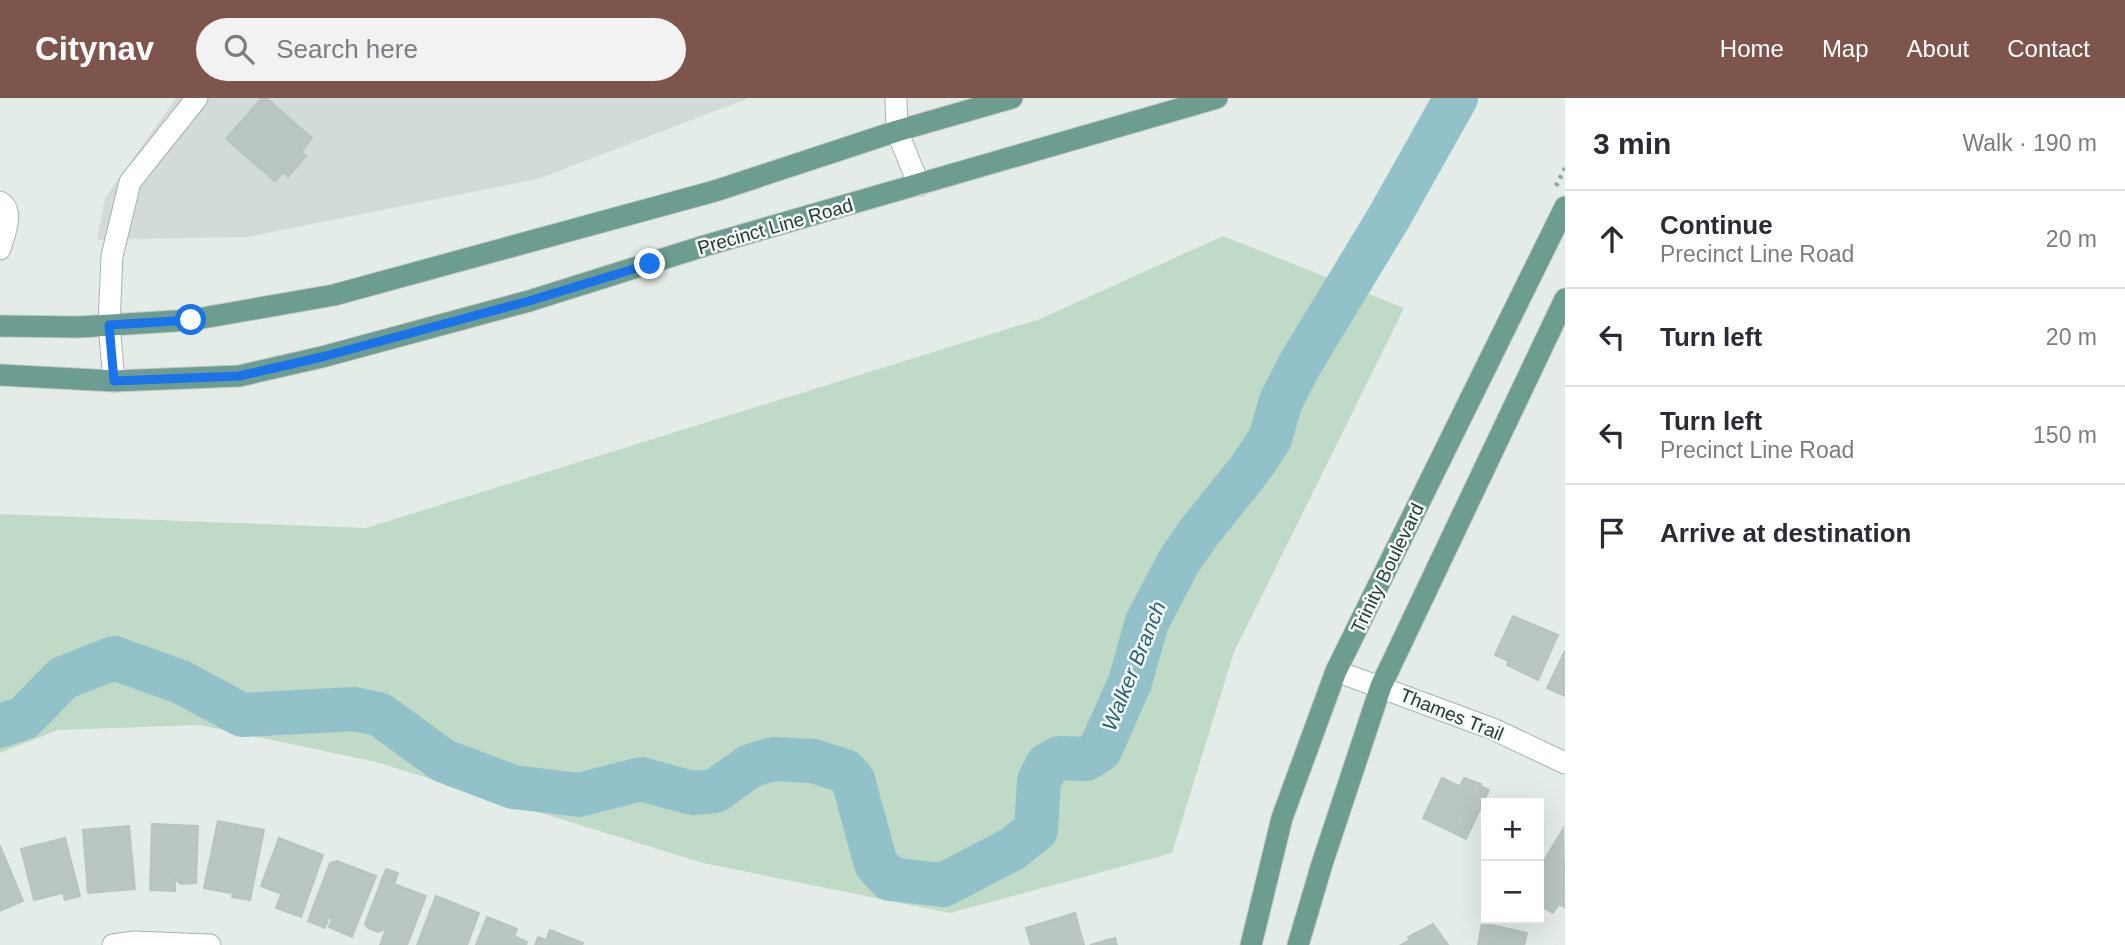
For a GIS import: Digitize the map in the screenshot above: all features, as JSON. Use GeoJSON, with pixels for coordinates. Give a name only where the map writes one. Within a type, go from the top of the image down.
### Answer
{"type":"FeatureCollection","features":[{"type":"Feature","properties":{"kind":"main road"},"geometry":{"type":"LineString","coordinates":[[0,326],[109,325],[191,320],[334,295],[715,191],[897,131],[1012,98]]}},
{"type":"Feature","properties":{"kind":"main road","name":"Precinct Line Road"},"geometry":{"type":"LineString","coordinates":[[0,375],[114,381],[239,376],[322,357],[529,301],[704,246],[1217,98]]}},
{"type":"Feature","properties":{"kind":"main road","name":"Trinity Boulevard"},"geometry":{"type":"LineString","coordinates":[[1251,945],[1282,818],[1336,671],[1565,207]]}},
{"type":"Feature","properties":{"kind":"main road"},"geometry":{"type":"LineString","coordinates":[[1298,945],[1381,687],[1565,299]]}},
{"type":"Feature","properties":{"kind":"street"},"geometry":{"type":"LineString","coordinates":[[114,381],[109,325],[112,256],[130,181],[197,98]]}},
{"type":"Feature","properties":{"kind":"street"},"geometry":{"type":"LineString","coordinates":[[896,98],[897,131],[919,185]]}},
{"type":"Feature","properties":{"kind":"street"},"geometry":{"type":"LineString","coordinates":[[0,202],[8,212],[0,248]]}},
{"type":"Feature","properties":{"kind":"street","name":"Thames Trail"},"geometry":{"type":"LineString","coordinates":[[1336,671],[1493,729],[1565,763]]}},
{"type":"Feature","properties":{"kind":"street"},"geometry":{"type":"LineString","coordinates":[[113,945],[210,945]]}},
{"type":"Feature","properties":{"kind":"shaded area"},"geometry":{"type":"Polygon","coordinates":[[[176,98],[749,98],[538,179],[248,237],[97,240],[105,198],[176,98]]]}},
{"type":"Feature","properties":{"kind":"green space"},"geometry":{"type":"Polygon","coordinates":[[[1223,236],[1404,308],[1234,652],[1172,853],[950,913],[703,863],[376,762],[200,725],[58,730],[0,753],[0,514],[366,528],[1040,319],[1223,236]]]}},
{"type":"Feature","properties":{"kind":"building"},"geometry":{"type":"Polygon","coordinates":[[[262,98],[266,98],[312,138],[301,152],[306,156],[288,177],[283,172],[275,181],[226,139],[262,98]]]}},
{"type":"Feature","properties":{"kind":"building"},"geometry":{"type":"Polygon","coordinates":[[[1513,616],[1558,635],[1538,680],[1507,665],[1509,661],[1495,655],[1513,616]]]}},
{"type":"Feature","properties":{"kind":"building"},"geometry":{"type":"Polygon","coordinates":[[[1565,651],[1565,696],[1547,688],[1565,651]]]}},
{"type":"Feature","properties":{"kind":"building"},"geometry":{"type":"Polygon","coordinates":[[[1442,778],[1459,786],[1459,789],[1464,778],[1489,790],[1485,798],[1481,798],[1481,807],[1466,839],[1423,818],[1442,778]]]}},
{"type":"Feature","properties":{"kind":"building"},"geometry":{"type":"Polygon","coordinates":[[[218,821],[264,830],[250,900],[232,897],[233,890],[230,893],[204,888],[218,821]]]}},
{"type":"Feature","properties":{"kind":"building"},"geometry":{"type":"Polygon","coordinates":[[[152,824],[198,826],[196,883],[181,884],[175,879],[175,891],[150,890],[152,824]]]}},
{"type":"Feature","properties":{"kind":"building"},"geometry":{"type":"Polygon","coordinates":[[[129,826],[135,889],[88,893],[83,830],[129,826]]]}},
{"type":"Feature","properties":{"kind":"building"},"geometry":{"type":"Polygon","coordinates":[[[1563,829],[1565,908],[1559,904],[1553,913],[1544,908],[1544,861],[1563,829]]]}},
{"type":"Feature","properties":{"kind":"building"},"geometry":{"type":"Polygon","coordinates":[[[65,838],[80,896],[65,900],[63,893],[34,900],[21,849],[65,838]]]}},
{"type":"Feature","properties":{"kind":"building"},"geometry":{"type":"Polygon","coordinates":[[[279,838],[323,855],[301,917],[276,908],[282,892],[261,886],[279,838]]]}},
{"type":"Feature","properties":{"kind":"building"},"geometry":{"type":"Polygon","coordinates":[[[0,846],[23,901],[0,911],[0,846]]]}},
{"type":"Feature","properties":{"kind":"building"},"geometry":{"type":"Polygon","coordinates":[[[337,861],[376,876],[352,937],[329,927],[332,919],[329,917],[325,928],[308,921],[330,863],[337,861]]]}},
{"type":"Feature","properties":{"kind":"building"},"geometry":{"type":"Polygon","coordinates":[[[386,869],[398,873],[394,884],[426,896],[407,945],[380,945],[386,929],[378,932],[365,924],[386,869]]]}},
{"type":"Feature","properties":{"kind":"building"},"geometry":{"type":"Polygon","coordinates":[[[436,896],[479,913],[467,945],[417,945],[436,896]]]}},
{"type":"Feature","properties":{"kind":"building"},"geometry":{"type":"Polygon","coordinates":[[[1075,913],[1084,945],[1031,945],[1026,928],[1075,913]]]}},
{"type":"Feature","properties":{"kind":"building"},"geometry":{"type":"Polygon","coordinates":[[[487,917],[517,929],[514,936],[527,942],[526,945],[476,945],[487,917]]]}},
{"type":"Feature","properties":{"kind":"building"},"geometry":{"type":"Polygon","coordinates":[[[1433,924],[1448,945],[1401,945],[1410,940],[1408,937],[1433,924]]]}},
{"type":"Feature","properties":{"kind":"building"},"geometry":{"type":"Polygon","coordinates":[[[1482,924],[1527,933],[1524,945],[1478,945],[1482,924]]]}},
{"type":"Feature","properties":{"kind":"building"},"geometry":{"type":"Polygon","coordinates":[[[550,930],[583,943],[535,945],[538,937],[546,940],[550,930]]]}},
{"type":"Feature","properties":{"kind":"building"},"geometry":{"type":"Polygon","coordinates":[[[1115,938],[1117,945],[1090,945],[1115,938]]]}},
{"type":"Feature","properties":{"kind":"waterway","name":"Walker Branch"},"geometry":{"type":"LineString","coordinates":[[0,726],[24,718],[63,678],[114,658],[181,682],[242,715],[354,709],[379,714],[444,761],[513,787],[579,795],[641,779],[692,793],[715,791],[750,766],[773,759],[813,761],[845,771],[853,780],[876,864],[890,879],[943,885],[1012,849],[1036,830],[1039,781],[1047,765],[1059,758],[1086,759],[1100,750],[1130,682],[1147,622],[1179,561],[1270,439],[1281,401],[1300,364],[1388,219],[1456,98]]}},
{"type":"Feature","properties":{"kind":"route"},"geometry":{"type":"LineString","coordinates":[[191,320],[109,325],[114,381],[239,376],[322,357],[529,301],[650,264]]}}]}
